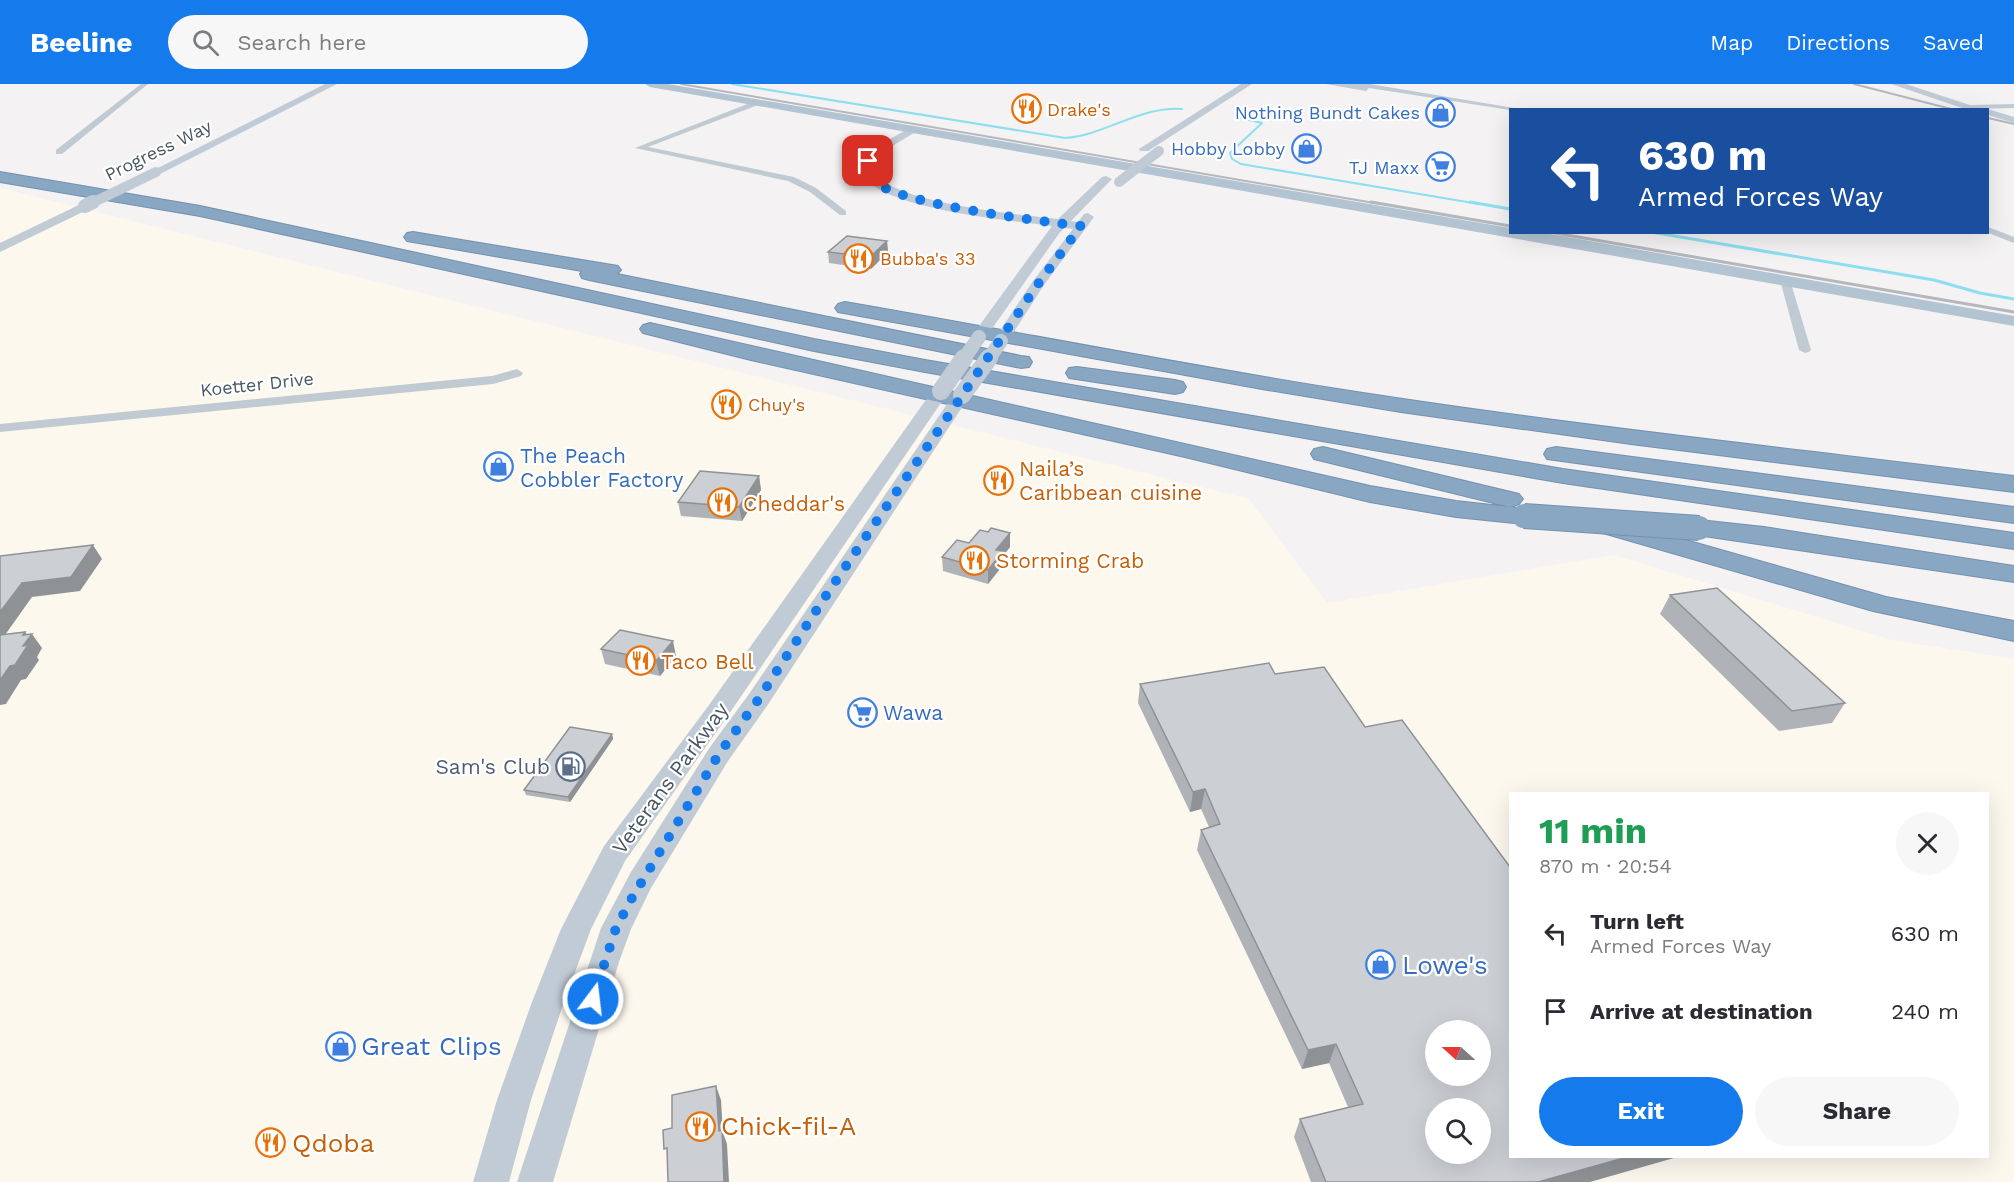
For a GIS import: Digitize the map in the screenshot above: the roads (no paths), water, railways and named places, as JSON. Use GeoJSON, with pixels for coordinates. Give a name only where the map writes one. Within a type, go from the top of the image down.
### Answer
{"type":"FeatureCollection","features":[{"type":"Feature","properties":{"kind":"highway"},"geometry":{"type":"LineString","coordinates":[[0,162],[144,184],[411,236],[870,333],[1356,423],[1520,449],[2014,516]]}},
{"type":"Feature","properties":{"kind":"highway"},"geometry":{"type":"LineString","coordinates":[[0,177],[110,194],[226,217],[814,345],[925,366],[1563,476],[2014,541]]}},
{"type":"Feature","properties":{"kind":"highway"},"geometry":{"type":"LineString","coordinates":[[226,217],[392,264],[739,351],[950,396],[1370,494],[1456,509],[1524,516],[1699,528],[1891,545],[2014,560]]}},
{"type":"Feature","properties":{"kind":"highway"},"geometry":{"type":"LineString","coordinates":[[411,236],[1257,383],[1529,424],[2014,484]]}},
{"type":"Feature","properties":{"kind":"highway"},"geometry":{"type":"LineString","coordinates":[[925,366],[1377,466],[1512,499],[1883,605],[2014,631]]}},
{"type":"Feature","properties":{"kind":"highway"},"geometry":{"type":"LineString","coordinates":[[1077,373],[1461,428],[2014,499]]}},
{"type":"Feature","properties":{"kind":"highway"},"geometry":{"type":"LineString","coordinates":[[1529,424],[1838,453],[2014,474]]}},
{"type":"Feature","properties":{"kind":"highway"},"geometry":{"type":"LineString","coordinates":[[1764,535],[2014,574]]}},
{"type":"Feature","properties":{"kind":"main road","name":"Progress Way"},"geometry":{"type":"LineString","coordinates":[[0,249],[332,84]]}},
{"type":"Feature","properties":{"kind":"main road"},"geometry":{"type":"LineString","coordinates":[[650,84],[1509,232]]}},
{"type":"Feature","properties":{"kind":"main road","name":"Veterans Parkway"},"geometry":{"type":"LineString","coordinates":[[992,336],[1038,251],[1061,224],[1113,180],[1144,149],[1247,84]]}},
{"type":"Feature","properties":{"kind":"main road","name":"Veterans Parkway"},"geometry":{"type":"LineString","coordinates":[[491,1182],[514,1100],[548,1002],[576,929],[614,854],[992,336],[1081,226],[1113,180],[1261,84]]}},
{"type":"Feature","properties":{"kind":"main road"},"geometry":{"type":"LineString","coordinates":[[1896,84],[1976,108]]}},
{"type":"Feature","properties":{"kind":"main road"},"geometry":{"type":"LineString","coordinates":[[1989,112],[2014,120]]}},
{"type":"Feature","properties":{"kind":"main road"},"geometry":{"type":"LineString","coordinates":[[913,129],[871,154],[866,171],[875,183],[906,196],[1081,226]]}},
{"type":"Feature","properties":{"kind":"main road"},"geometry":{"type":"LineString","coordinates":[[1522,234],[2014,321]]}},
{"type":"Feature","properties":{"kind":"main road","name":"Veterans Parkway"},"geometry":{"type":"LineString","coordinates":[[535,1182],[604,962],[616,928],[641,880],[719,754],[758,700],[829,591],[950,396]]}},
{"type":"Feature","properties":{"kind":"street"},"geometry":{"type":"LineString","coordinates":[[59,152],[145,84]]}},
{"type":"Feature","properties":{"kind":"street"},"geometry":{"type":"LineString","coordinates":[[1329,84],[1509,108]]}},
{"type":"Feature","properties":{"kind":"street"},"geometry":{"type":"LineString","coordinates":[[1357,84],[1397,92]]}},
{"type":"Feature","properties":{"kind":"street"},"geometry":{"type":"LineString","coordinates":[[755,103],[639,148],[791,179],[813,190],[843,213]]}},
{"type":"Feature","properties":{"kind":"street"},"geometry":{"type":"LineString","coordinates":[[1976,108],[2014,106]]}},
{"type":"Feature","properties":{"kind":"street"},"geometry":{"type":"LineString","coordinates":[[1989,230],[2014,240]]}},
{"type":"Feature","properties":{"kind":"street"},"geometry":{"type":"LineString","coordinates":[[1785,280],[1805,350]]}},
{"type":"Feature","properties":{"kind":"street","name":"Koetter Drive"},"geometry":{"type":"LineString","coordinates":[[0,428],[493,380],[517,373]]}},
{"type":"Feature","properties":{"kind":"waterway"},"geometry":{"type":"LineString","coordinates":[[732,84],[1065,138],[1095,132],[1152,112],[1182,109]]}},
{"type":"Feature","properties":{"kind":"waterway"},"geometry":{"type":"LineString","coordinates":[[1236,117],[1262,123],[1230,153],[1232,159],[1241,164],[1479,204]]}},
{"type":"Feature","properties":{"kind":"waterway"},"geometry":{"type":"LineString","coordinates":[[1470,202],[1509,209]]}},
{"type":"Feature","properties":{"kind":"waterway"},"geometry":{"type":"LineString","coordinates":[[1663,234],[1934,280],[1980,293],[2014,299]]}},
{"type":"Feature","properties":{"kind":"railway"},"geometry":{"type":"LineString","coordinates":[[681,84],[1380,204]]}},
{"type":"Feature","properties":{"kind":"railway"},"geometry":{"type":"LineString","coordinates":[[1854,84],[1947,108]]}},
{"type":"Feature","properties":{"kind":"railway"},"geometry":{"type":"LineString","coordinates":[[1989,118],[2014,124]]}},
{"type":"Feature","properties":{"kind":"railway"},"geometry":{"type":"LineString","coordinates":[[1371,202],[1509,226]]}},
{"type":"Feature","properties":{"kind":"railway"},"geometry":{"type":"LineString","coordinates":[[1561,234],[2014,312]]}},
{"type":"Feature","properties":{"kind":"place","name":"Drake's"},"geometry":{"type":"Point","coordinates":[1026,109]}},
{"type":"Feature","properties":{"kind":"place","name":"Nothing Bundt Cakes"},"geometry":{"type":"Point","coordinates":[1441,112]}},
{"type":"Feature","properties":{"kind":"place","name":"Hobby Lobby"},"geometry":{"type":"Point","coordinates":[1306,148]}},
{"type":"Feature","properties":{"kind":"place","name":"TJ Maxx"},"geometry":{"type":"Point","coordinates":[1440,167]}},
{"type":"Feature","properties":{"kind":"place","name":"Bubba's 33"},"geometry":{"type":"Point","coordinates":[859,258]}},
{"type":"Feature","properties":{"kind":"place","name":"Chuy's"},"geometry":{"type":"Point","coordinates":[727,404]}},
{"type":"Feature","properties":{"kind":"place","name":"The Peach Cobbler Factory"},"geometry":{"type":"Point","coordinates":[499,467]}},
{"type":"Feature","properties":{"kind":"place","name":"Naila’s Caribbean cuisine"},"geometry":{"type":"Point","coordinates":[998,480]}},
{"type":"Feature","properties":{"kind":"place","name":"Cheddar's"},"geometry":{"type":"Point","coordinates":[722,503]}},
{"type":"Feature","properties":{"kind":"place","name":"Storming Crab"},"geometry":{"type":"Point","coordinates":[975,560]}},
{"type":"Feature","properties":{"kind":"place","name":"Taco Bell"},"geometry":{"type":"Point","coordinates":[640,661]}},
{"type":"Feature","properties":{"kind":"place","name":"Wawa"},"geometry":{"type":"Point","coordinates":[862,712]}},
{"type":"Feature","properties":{"kind":"place","name":"Sam's Club"},"geometry":{"type":"Point","coordinates":[571,766]}},
{"type":"Feature","properties":{"kind":"place","name":"Lowe's"},"geometry":{"type":"Point","coordinates":[1381,965]}},
{"type":"Feature","properties":{"kind":"place","name":"Great Clips"},"geometry":{"type":"Point","coordinates":[340,1046]}},
{"type":"Feature","properties":{"kind":"place","name":"Chick-fil-A"},"geometry":{"type":"Point","coordinates":[700,1126]}},
{"type":"Feature","properties":{"kind":"place","name":"Qdoba"},"geometry":{"type":"Point","coordinates":[271,1143]}}]}
